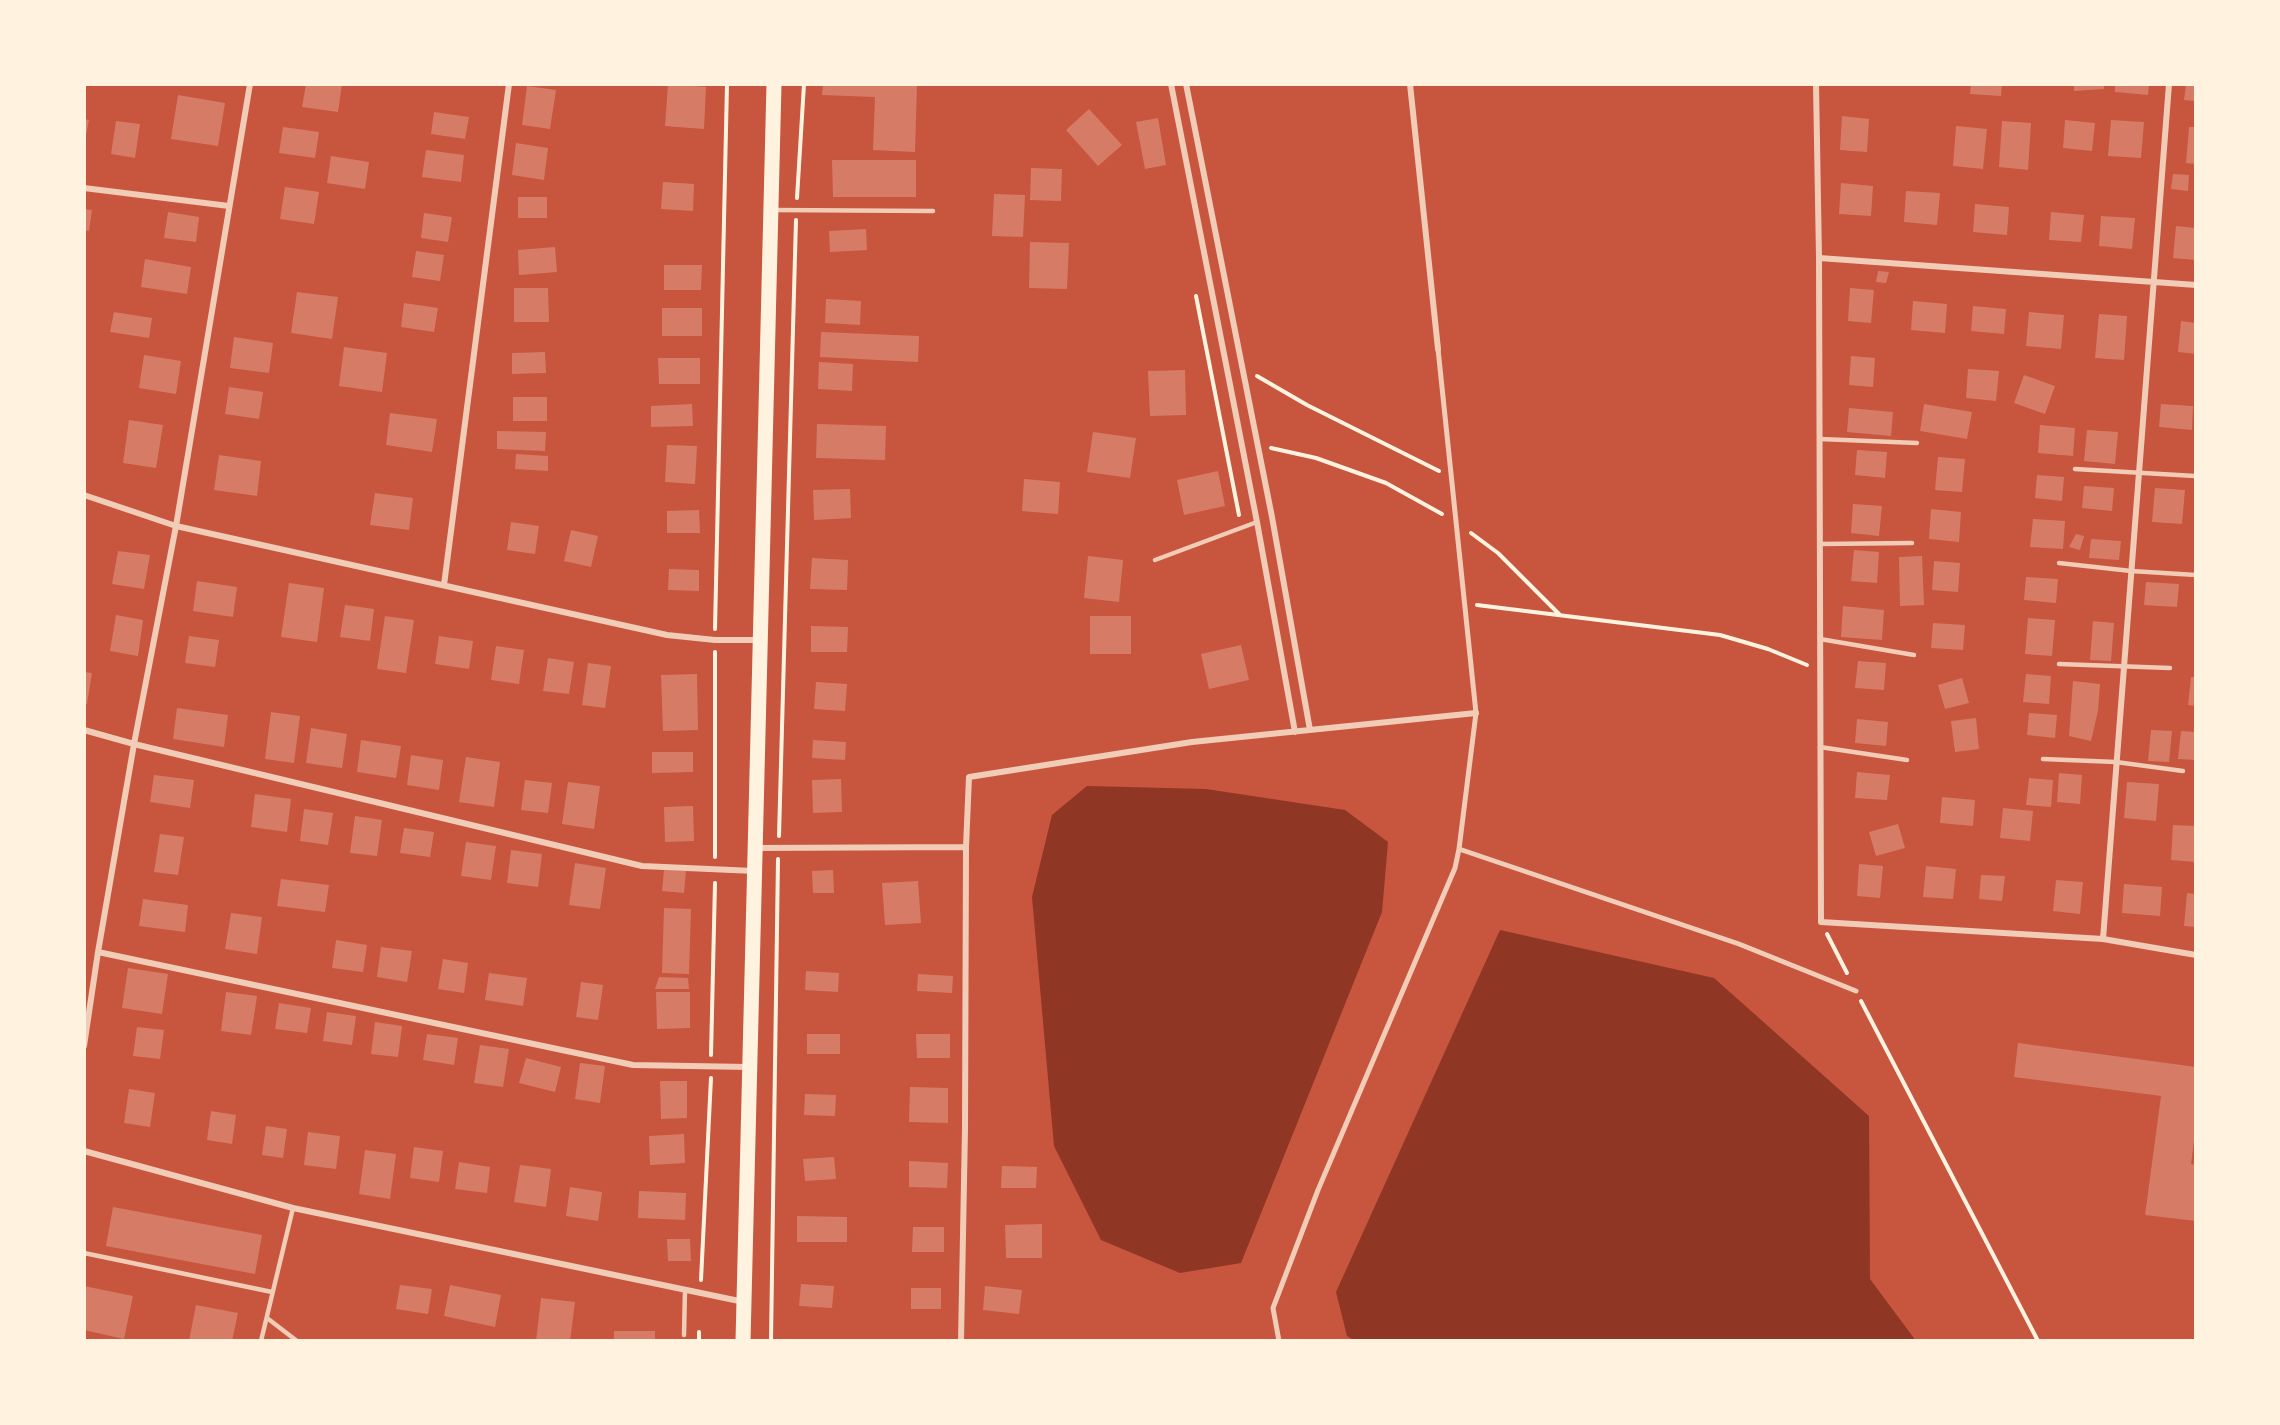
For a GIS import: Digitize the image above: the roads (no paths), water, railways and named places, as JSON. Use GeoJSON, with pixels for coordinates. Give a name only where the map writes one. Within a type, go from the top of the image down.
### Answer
{"type":"FeatureCollection","features":[{"type":"Feature","properties":{"kind":"main road"},"geometry":{"type":"LineString","coordinates":[[743,1341],[774,84]]}},
{"type":"Feature","properties":{"kind":"street"},"geometry":{"type":"LineString","coordinates":[[84,1046],[98,952],[134,744],[176,525],[250,84]]}},
{"type":"Feature","properties":{"kind":"street"},"geometry":{"type":"LineString","coordinates":[[444,585],[509,84]]}},
{"type":"Feature","properties":{"kind":"street"},"geometry":{"type":"LineString","coordinates":[[1171,84],[1257,522],[1295,732]]}},
{"type":"Feature","properties":{"kind":"street"},"geometry":{"type":"LineString","coordinates":[[1186,84],[1310,730]]}},
{"type":"Feature","properties":{"kind":"street"},"geometry":{"type":"LineString","coordinates":[[1279,1341],[1273,1308],[1318,1190],[1455,868],[1460,849],[1476,713],[1410,84]]}},
{"type":"Feature","properties":{"kind":"street"},"geometry":{"type":"LineString","coordinates":[[1815,84],[1819,258],[1821,922],[2103,939],[2196,956]]}},
{"type":"Feature","properties":{"kind":"street"},"geometry":{"type":"LineString","coordinates":[[2103,939],[2169,84]]}},
{"type":"Feature","properties":{"kind":"street"},"geometry":{"type":"LineString","coordinates":[[84,188],[229,206]]}},
{"type":"Feature","properties":{"kind":"street"},"geometry":{"type":"LineString","coordinates":[[1819,258],[2154,280],[2196,285]]}},
{"type":"Feature","properties":{"kind":"street"},"geometry":{"type":"LineString","coordinates":[[84,495],[176,525],[667,635],[714,640],[760,640]]}},
{"type":"Feature","properties":{"kind":"street"},"geometry":{"type":"LineString","coordinates":[[962,1341],[966,847],[969,777],[1192,742],[1476,713]]}},
{"type":"Feature","properties":{"kind":"street"},"geometry":{"type":"LineString","coordinates":[[84,730],[642,866],[755,872]]}},
{"type":"Feature","properties":{"kind":"street"},"geometry":{"type":"LineString","coordinates":[[755,848],[966,847]]}},
{"type":"Feature","properties":{"kind":"street"},"geometry":{"type":"LineString","coordinates":[[1460,849],[1739,944],[1856,991]]}},
{"type":"Feature","properties":{"kind":"street"},"geometry":{"type":"LineString","coordinates":[[98,952],[633,1065],[750,1067]]}},
{"type":"Feature","properties":{"kind":"street"},"geometry":{"type":"LineString","coordinates":[[84,1151],[292,1208],[744,1302]]}},
{"type":"Feature","properties":{"kind":"lane"},"geometry":{"type":"LineString","coordinates":[[771,210],[933,211]]}},
{"type":"Feature","properties":{"kind":"lane"},"geometry":{"type":"LineString","coordinates":[[1820,439],[1917,443]]}},
{"type":"Feature","properties":{"kind":"lane"},"geometry":{"type":"LineString","coordinates":[[2075,469],[2195,476]]}},
{"type":"Feature","properties":{"kind":"lane"},"geometry":{"type":"LineString","coordinates":[[1155,560],[1257,522]]}},
{"type":"Feature","properties":{"kind":"lane"},"geometry":{"type":"LineString","coordinates":[[1820,544],[1912,543]]}},
{"type":"Feature","properties":{"kind":"lane"},"geometry":{"type":"LineString","coordinates":[[2060,563],[2196,575]]}},
{"type":"Feature","properties":{"kind":"lane"},"geometry":{"type":"LineString","coordinates":[[1820,639],[1914,656]]}},
{"type":"Feature","properties":{"kind":"lane"},"geometry":{"type":"LineString","coordinates":[[2059,664],[2170,668]]}},
{"type":"Feature","properties":{"kind":"lane"},"geometry":{"type":"LineString","coordinates":[[1820,747],[1907,760]]}},
{"type":"Feature","properties":{"kind":"lane"},"geometry":{"type":"LineString","coordinates":[[2043,759],[2116,762],[2183,771]]}},
{"type":"Feature","properties":{"kind":"lane"},"geometry":{"type":"LineString","coordinates":[[261,1341],[292,1208]]}},
{"type":"Feature","properties":{"kind":"lane"},"geometry":{"type":"LineString","coordinates":[[84,1253],[272,1292]]}},
{"type":"Feature","properties":{"kind":"lane"},"geometry":{"type":"LineString","coordinates":[[684,1335],[685,1290]]}},
{"type":"Feature","properties":{"kind":"lane"},"geometry":{"type":"LineString","coordinates":[[267,1318],[297,1341]]}}]}
